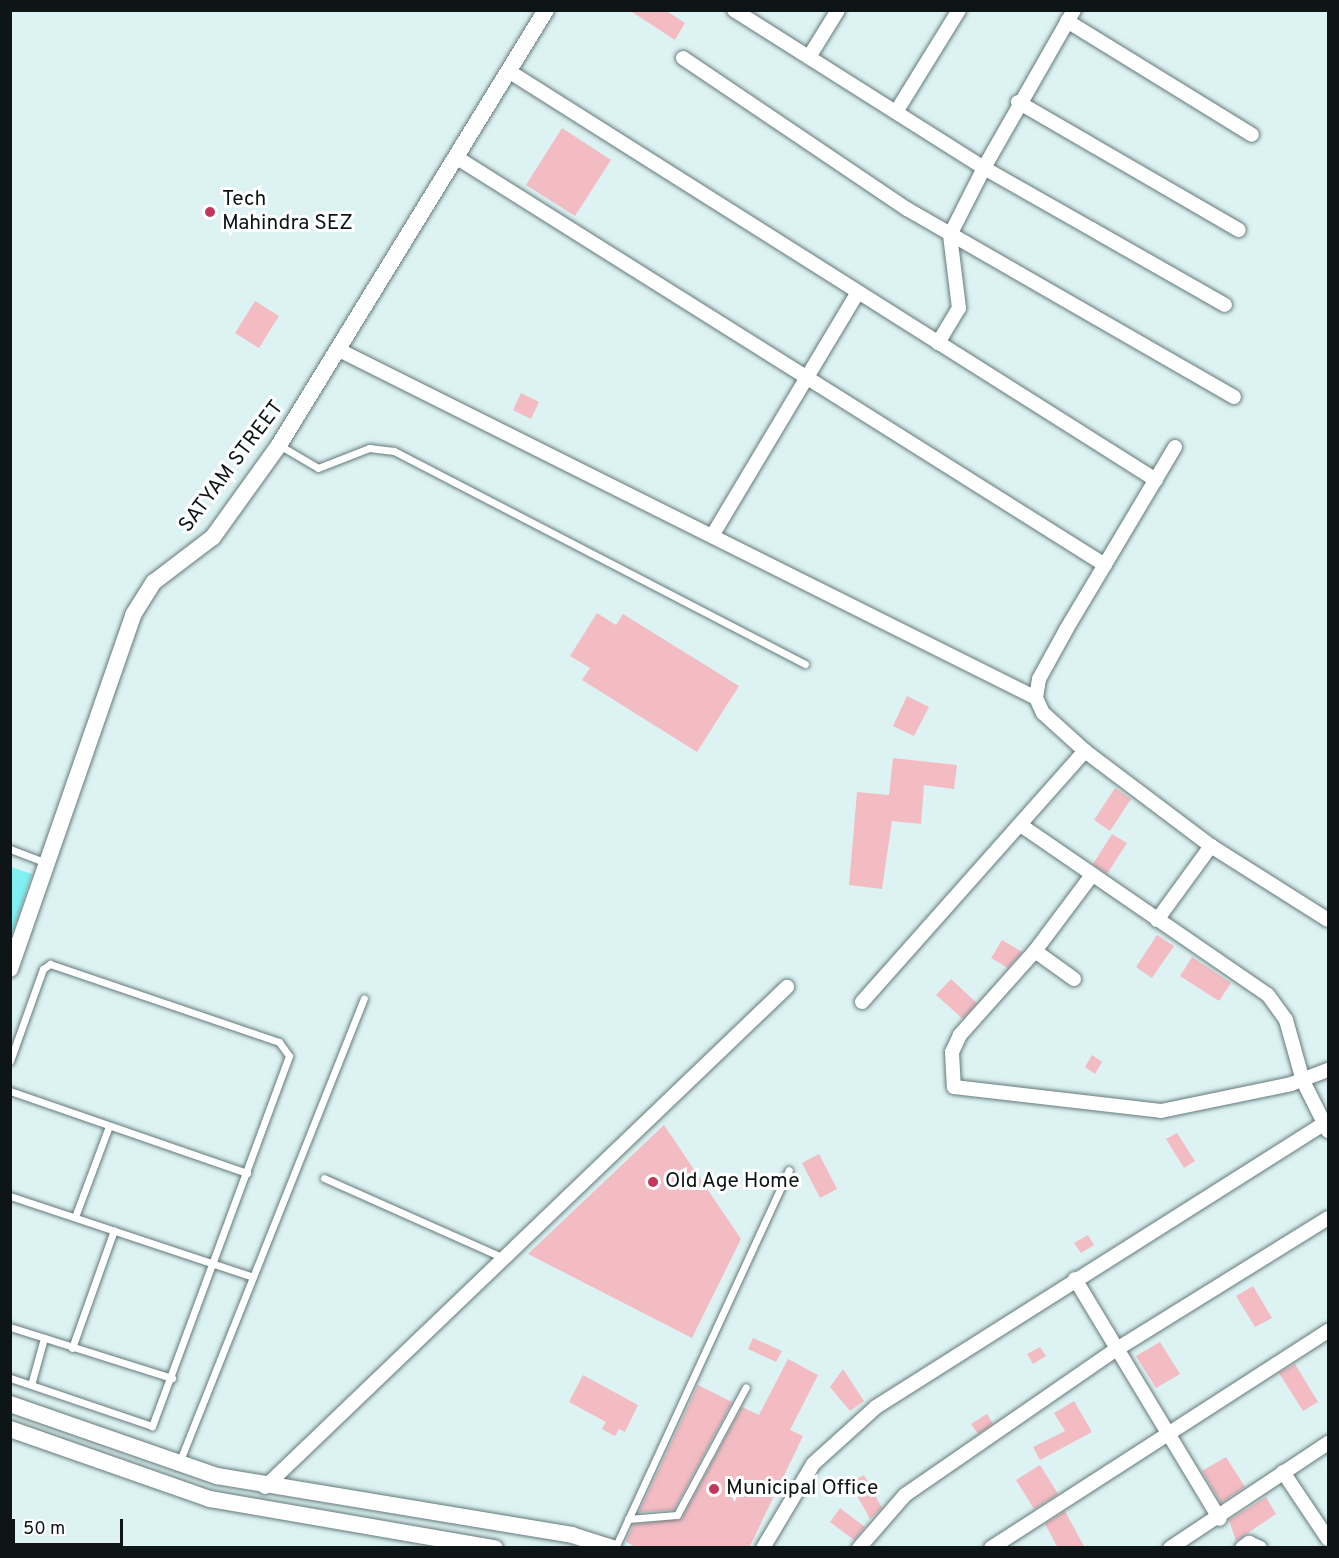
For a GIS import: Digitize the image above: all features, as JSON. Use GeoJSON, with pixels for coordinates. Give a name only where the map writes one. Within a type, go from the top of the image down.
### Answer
{"type":"FeatureCollection","features":[{"type":"Feature","properties":{"kind":"street","name":"SATYAM STREET"},"geometry":{"type":"LineString","coordinates":[[10,969],[133,615],[154,582],[213,537],[279,445],[341,351],[459,159],[546,10]]}},
{"type":"Feature","properties":{"kind":"street"},"geometry":{"type":"LineString","coordinates":[[734,10],[984,168],[1225,306]]}},
{"type":"Feature","properties":{"kind":"street"},"geometry":{"type":"LineString","coordinates":[[809,57],[838,10]]}},
{"type":"Feature","properties":{"kind":"street"},"geometry":{"type":"LineString","coordinates":[[896,112],[959,10]]}},
{"type":"Feature","properties":{"kind":"street"},"geometry":{"type":"LineString","coordinates":[[939,343],[959,308],[950,235],[1017,102],[1071,16],[1252,135]]}},
{"type":"Feature","properties":{"kind":"street"},"geometry":{"type":"LineString","coordinates":[[683,57],[950,235],[1234,397]]}},
{"type":"Feature","properties":{"kind":"street"},"geometry":{"type":"LineString","coordinates":[[510,72],[1156,480]]}},
{"type":"Feature","properties":{"kind":"street"},"geometry":{"type":"LineString","coordinates":[[1017,102],[1239,230]]}},
{"type":"Feature","properties":{"kind":"street"},"geometry":{"type":"LineString","coordinates":[[459,159],[1105,565]]}},
{"type":"Feature","properties":{"kind":"street"},"geometry":{"type":"LineString","coordinates":[[712,536],[858,292]]}},
{"type":"Feature","properties":{"kind":"street"},"geometry":{"type":"LineString","coordinates":[[341,351],[1036,698]]}},
{"type":"Feature","properties":{"kind":"street"},"geometry":{"type":"LineString","coordinates":[[1176,447],[1040,679],[1036,698],[1043,713],[1085,751],[1211,846],[1329,920]]}},
{"type":"Feature","properties":{"kind":"street"},"geometry":{"type":"LineString","coordinates":[[862,1002],[1022,826],[1085,751]]}},
{"type":"Feature","properties":{"kind":"street"},"geometry":{"type":"LineString","coordinates":[[763,1548],[813,1464],[856,1423],[1075,1279],[1327,1125],[1303,1081],[1280,1008],[1022,826]]}},
{"type":"Feature","properties":{"kind":"street"},"geometry":{"type":"LineString","coordinates":[[1157,920],[1211,846]]}},
{"type":"Feature","properties":{"kind":"street"},"geometry":{"type":"LineString","coordinates":[[1092,875],[1035,951],[956,1042],[950,1079],[954,1087],[1161,1111],[1303,1081],[1329,1070]]}},
{"type":"Feature","properties":{"kind":"street"},"geometry":{"type":"LineString","coordinates":[[1035,951],[1074,979]]}},
{"type":"Feature","properties":{"kind":"street"},"geometry":{"type":"LineString","coordinates":[[265,1487],[787,987]]}},
{"type":"Feature","properties":{"kind":"street"},"geometry":{"type":"LineString","coordinates":[[859,1548],[905,1495],[1117,1349],[1329,1218]]}},
{"type":"Feature","properties":{"kind":"street"},"geometry":{"type":"LineString","coordinates":[[1075,1279],[1165,1433],[1220,1519]]}},
{"type":"Feature","properties":{"kind":"street"},"geometry":{"type":"LineString","coordinates":[[991,1548],[1165,1433],[1329,1330]]}},
{"type":"Feature","properties":{"kind":"street"},"geometry":{"type":"LineString","coordinates":[[10,1404],[185,1465],[265,1487],[572,1536],[613,1548]]}},
{"type":"Feature","properties":{"kind":"street"},"geometry":{"type":"LineString","coordinates":[[10,1429],[183,1491],[253,1509],[443,1543],[495,1548]]}},
{"type":"Feature","properties":{"kind":"street"},"geometry":{"type":"LineString","coordinates":[[1170,1548],[1220,1519],[1283,1472],[1329,1443]]}},
{"type":"Feature","properties":{"kind":"street"},"geometry":{"type":"LineString","coordinates":[[183,1491],[185,1465]]}},
{"type":"Feature","properties":{"kind":"street"},"geometry":{"type":"LineString","coordinates":[[1283,1472],[1329,1539]]}},
{"type":"Feature","properties":{"kind":"street"},"geometry":{"type":"LineString","coordinates":[[1242,1548],[1249,1543],[1260,1548]]}},
{"type":"Feature","properties":{"kind":"lane"},"geometry":{"type":"LineString","coordinates":[[279,445],[318,468],[369,448],[394,451],[805,664]]}},
{"type":"Feature","properties":{"kind":"lane"},"geometry":{"type":"LineString","coordinates":[[10,849],[47,863]]}},
{"type":"Feature","properties":{"kind":"lane"},"geometry":{"type":"LineString","coordinates":[[10,1061],[43,969],[50,964],[279,1042],[289,1056],[172,1378],[152,1426],[10,1378]]}},
{"type":"Feature","properties":{"kind":"lane"},"geometry":{"type":"LineString","coordinates":[[185,1465],[253,1277],[363,998]]}},
{"type":"Feature","properties":{"kind":"lane"},"geometry":{"type":"LineString","coordinates":[[10,1091],[247,1173]]}},
{"type":"Feature","properties":{"kind":"lane"},"geometry":{"type":"LineString","coordinates":[[75,1217],[109,1126]]}},
{"type":"Feature","properties":{"kind":"lane"},"geometry":{"type":"LineString","coordinates":[[613,1548],[789,1170]]}},
{"type":"Feature","properties":{"kind":"lane"},"geometry":{"type":"LineString","coordinates":[[324,1178],[504,1258]]}},
{"type":"Feature","properties":{"kind":"lane"},"geometry":{"type":"LineString","coordinates":[[10,1196],[253,1277]]}},
{"type":"Feature","properties":{"kind":"lane"},"geometry":{"type":"LineString","coordinates":[[72,1348],[114,1230]]}},
{"type":"Feature","properties":{"kind":"lane"},"geometry":{"type":"LineString","coordinates":[[10,1327],[172,1378]]}},
{"type":"Feature","properties":{"kind":"lane"},"geometry":{"type":"LineString","coordinates":[[31,1385],[44,1338]]}},
{"type":"Feature","properties":{"kind":"lane"},"geometry":{"type":"LineString","coordinates":[[628,1519],[677,1515],[746,1387]]}},
{"type":"Feature","properties":{"kind":"shaded area"},"geometry":{"type":"Polygon","coordinates":[[[10,867],[32,874],[11,936],[10,867]]]}},
{"type":"Feature","properties":{"kind":"building"},"geometry":{"type":"Polygon","coordinates":[[[629,10],[665,10],[685,23],[675,40],[629,10]]]}},
{"type":"Feature","properties":{"kind":"building"},"geometry":{"type":"Polygon","coordinates":[[[562,128],[611,160],[575,216],[526,185],[562,128]]]}},
{"type":"Feature","properties":{"kind":"building"},"geometry":{"type":"Polygon","coordinates":[[[255,301],[279,316],[259,348],[235,333],[255,301]]]}},
{"type":"Feature","properties":{"kind":"building"},"geometry":{"type":"Polygon","coordinates":[[[521,393],[539,402],[531,419],[513,410],[521,393]]]}},
{"type":"Feature","properties":{"kind":"building"},"geometry":{"type":"Polygon","coordinates":[[[597,613],[616,625],[623,614],[739,686],[697,752],[582,680],[590,668],[570,656],[597,613]]]}},
{"type":"Feature","properties":{"kind":"building"},"geometry":{"type":"Polygon","coordinates":[[[907,696],[929,707],[914,736],[893,726],[907,696]]]}},
{"type":"Feature","properties":{"kind":"building"},"geometry":{"type":"Polygon","coordinates":[[[893,758],[957,765],[954,789],[924,785],[921,824],[892,821],[882,889],[849,885],[857,792],[889,795],[893,758]]]}},
{"type":"Feature","properties":{"kind":"building"},"geometry":{"type":"Polygon","coordinates":[[[1115,788],[1131,799],[1110,831],[1094,820],[1115,788]]]}},
{"type":"Feature","properties":{"kind":"building"},"geometry":{"type":"Polygon","coordinates":[[[1112,834],[1127,843],[1107,874],[1093,864],[1112,834]]]}},
{"type":"Feature","properties":{"kind":"building"},"geometry":{"type":"Polygon","coordinates":[[[1157,935],[1174,946],[1152,978],[1136,967],[1157,935]]]}},
{"type":"Feature","properties":{"kind":"building"},"geometry":{"type":"Polygon","coordinates":[[[1002,940],[1022,952],[1008,968],[991,958],[1002,940]]]}},
{"type":"Feature","properties":{"kind":"building"},"geometry":{"type":"Polygon","coordinates":[[[1192,957],[1231,983],[1219,1001],[1180,976],[1192,957]]]}},
{"type":"Feature","properties":{"kind":"building"},"geometry":{"type":"Polygon","coordinates":[[[951,979],[977,1003],[963,1019],[936,995],[951,979]]]}},
{"type":"Feature","properties":{"kind":"building"},"geometry":{"type":"Polygon","coordinates":[[[1092,1055],[1102,1062],[1095,1074],[1085,1067],[1092,1055]]]}},
{"type":"Feature","properties":{"kind":"building","name":"Old Age Home"},"geometry":{"type":"Polygon","coordinates":[[[664,1125],[741,1239],[692,1338],[528,1254],[664,1125]]]}},
{"type":"Feature","properties":{"kind":"building"},"geometry":{"type":"Polygon","coordinates":[[[1177,1133],[1195,1161],[1184,1168],[1166,1139],[1177,1133]]]}},
{"type":"Feature","properties":{"kind":"building"},"geometry":{"type":"Polygon","coordinates":[[[819,1154],[837,1189],[820,1198],[802,1163],[819,1154]]]}},
{"type":"Feature","properties":{"kind":"building"},"geometry":{"type":"Polygon","coordinates":[[[1088,1235],[1094,1245],[1081,1253],[1074,1243],[1088,1235]]]}},
{"type":"Feature","properties":{"kind":"building"},"geometry":{"type":"Polygon","coordinates":[[[1253,1286],[1272,1318],[1255,1327],[1236,1296],[1253,1286]]]}},
{"type":"Feature","properties":{"kind":"building"},"geometry":{"type":"Polygon","coordinates":[[[753,1338],[782,1351],[776,1362],[748,1349],[753,1338]]]}},
{"type":"Feature","properties":{"kind":"building"},"geometry":{"type":"Polygon","coordinates":[[[1160,1342],[1180,1374],[1156,1388],[1136,1356],[1160,1342]]]}},
{"type":"Feature","properties":{"kind":"building"},"geometry":{"type":"Polygon","coordinates":[[[1040,1347],[1046,1356],[1033,1364],[1027,1354],[1040,1347]]]}},
{"type":"Feature","properties":{"kind":"building","name":"Municipal Office"},"geometry":{"type":"Polygon","coordinates":[[[788,1359],[818,1375],[790,1430],[803,1436],[749,1548],[636,1548],[626,1541],[634,1524],[682,1518],[742,1407],[759,1415],[788,1359]]]}},
{"type":"Feature","properties":{"kind":"building"},"geometry":{"type":"Polygon","coordinates":[[[1295,1364],[1318,1402],[1303,1411],[1279,1373],[1295,1364]]]}},
{"type":"Feature","properties":{"kind":"building"},"geometry":{"type":"Polygon","coordinates":[[[843,1369],[864,1401],[850,1411],[830,1387],[843,1369]]]}},
{"type":"Feature","properties":{"kind":"building"},"geometry":{"type":"Polygon","coordinates":[[[583,1375],[638,1405],[625,1432],[619,1429],[615,1436],[602,1429],[606,1422],[569,1402],[583,1375]]]}},
{"type":"Feature","properties":{"kind":"building"},"geometry":{"type":"Polygon","coordinates":[[[698,1385],[732,1402],[674,1510],[639,1512],[698,1385]]]}},
{"type":"Feature","properties":{"kind":"building"},"geometry":{"type":"Polygon","coordinates":[[[1074,1401],[1092,1432],[1040,1460],[1033,1447],[1065,1431],[1054,1413],[1074,1401]]]}},
{"type":"Feature","properties":{"kind":"building"},"geometry":{"type":"Polygon","coordinates":[[[987,1414],[993,1424],[978,1434],[971,1424],[987,1414]]]}},
{"type":"Feature","properties":{"kind":"building"},"geometry":{"type":"Polygon","coordinates":[[[1226,1457],[1245,1487],[1221,1503],[1202,1471],[1226,1457]]]}},
{"type":"Feature","properties":{"kind":"building"},"geometry":{"type":"Polygon","coordinates":[[[1040,1465],[1058,1494],[1034,1509],[1016,1480],[1040,1465]]]}},
{"type":"Feature","properties":{"kind":"building"},"geometry":{"type":"Polygon","coordinates":[[[864,1475],[882,1508],[870,1519],[850,1483],[864,1475]]]}},
{"type":"Feature","properties":{"kind":"building"},"geometry":{"type":"Polygon","coordinates":[[[1266,1497],[1276,1514],[1236,1541],[1229,1520],[1266,1497]]]}},
{"type":"Feature","properties":{"kind":"building"},"geometry":{"type":"Polygon","coordinates":[[[840,1508],[865,1527],[854,1540],[830,1522],[840,1508]]]}},
{"type":"Feature","properties":{"kind":"building"},"geometry":{"type":"Polygon","coordinates":[[[1065,1511],[1085,1548],[1058,1548],[1045,1524],[1065,1511]]]}},
{"type":"Feature","properties":{"kind":"place","name":"Tech Mahindra SEZ"},"geometry":{"type":"Point","coordinates":[210,212]}},
{"type":"Feature","properties":{"kind":"place","name":"Old Age Home"},"geometry":{"type":"Point","coordinates":[653,1182]}},
{"type":"Feature","properties":{"kind":"place","name":"Municipal Office"},"geometry":{"type":"Point","coordinates":[714,1489]}}]}
